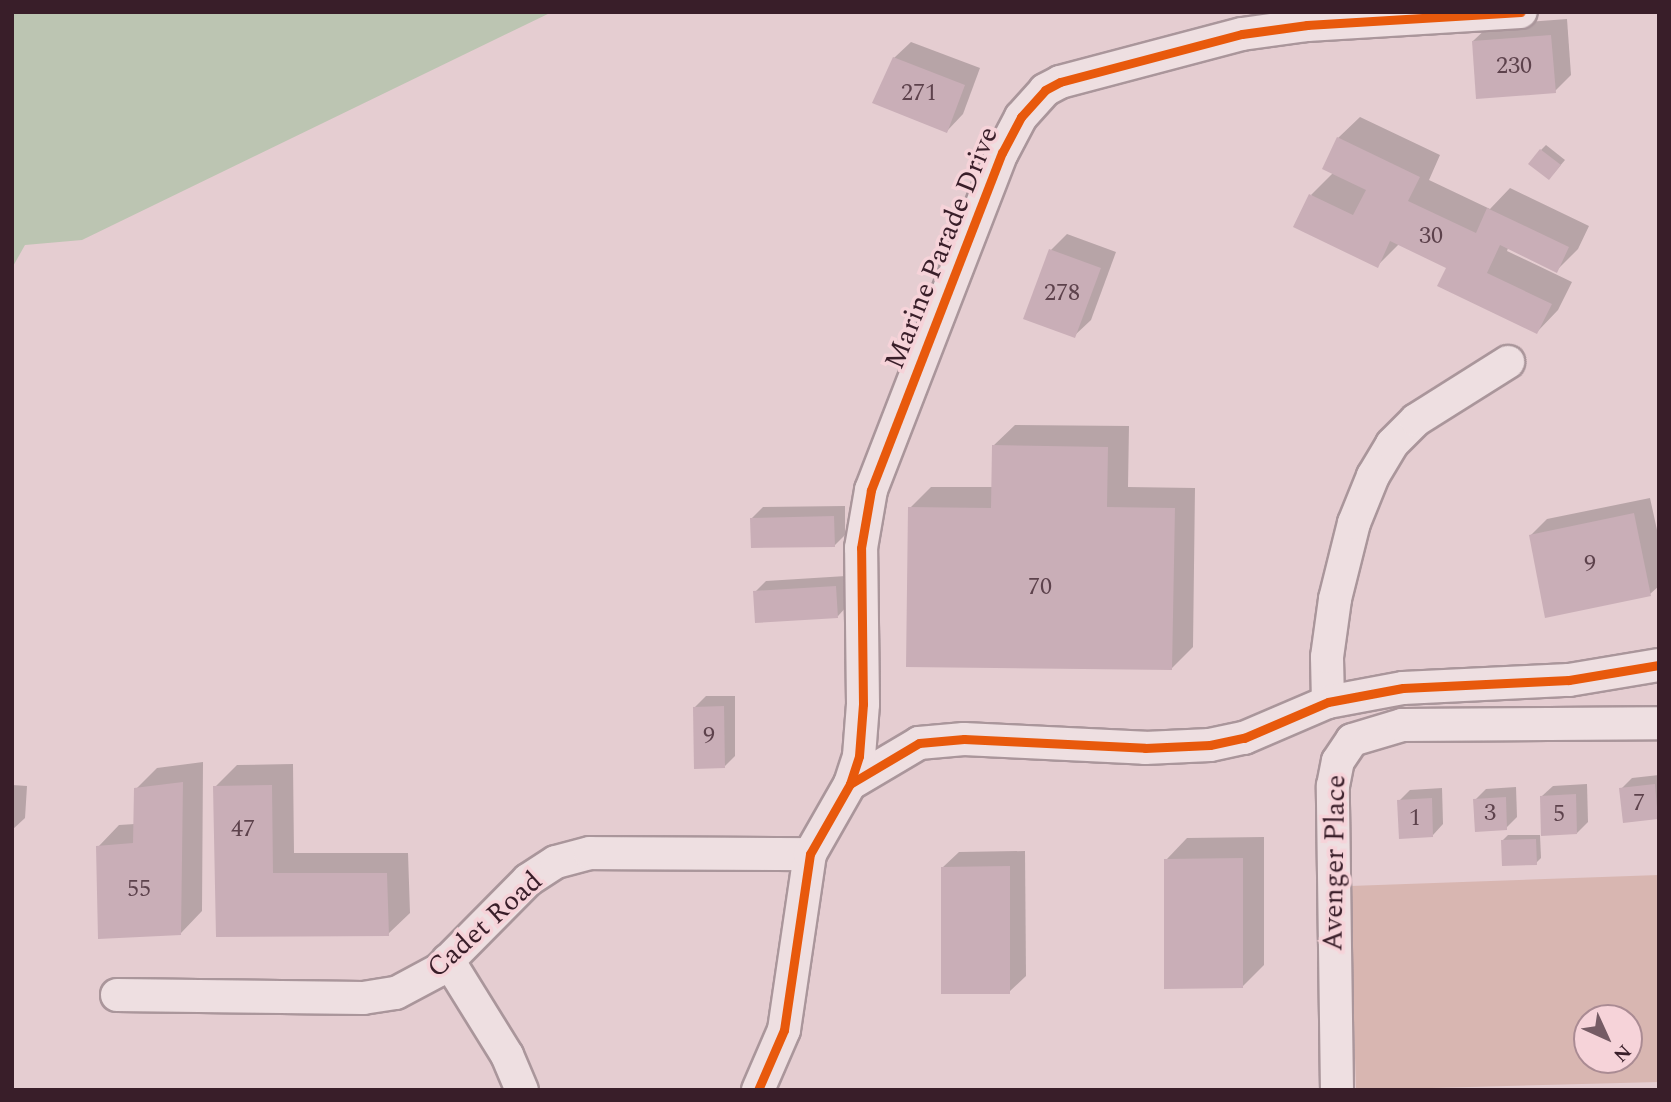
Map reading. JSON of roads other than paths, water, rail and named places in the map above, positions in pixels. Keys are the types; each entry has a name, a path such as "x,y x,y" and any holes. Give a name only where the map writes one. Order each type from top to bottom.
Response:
{"street":[{"name":"Marine Parade Drive","path":"758,1090 784,1030 810,854 850,783 859,756 863,704 861,548 871,490 1002,153 1032,103 1045,90 1076,76 1242,34 1307,25 1521,12"},
{"path":"1328,702 1327,657 1335,598 1354,523 1373,476 1392,444 1416,420 1508,362"},
{"path":"850,783 919,743 964,739 1145,748 1210,745 1244,738 1328,702 1426,685 1569,680 1659,665"},
{"name":"Avenger Place","path":"1337,1090 1333,786 1338,761 1352,740 1402,724 1659,723"},
{"name":"Cadet Road","path":"117,995 363,998 419,984 448,960 528,880 556,862 590,853 810,854"},
{"path":"448,960 507,1055 522,1090"}]}
